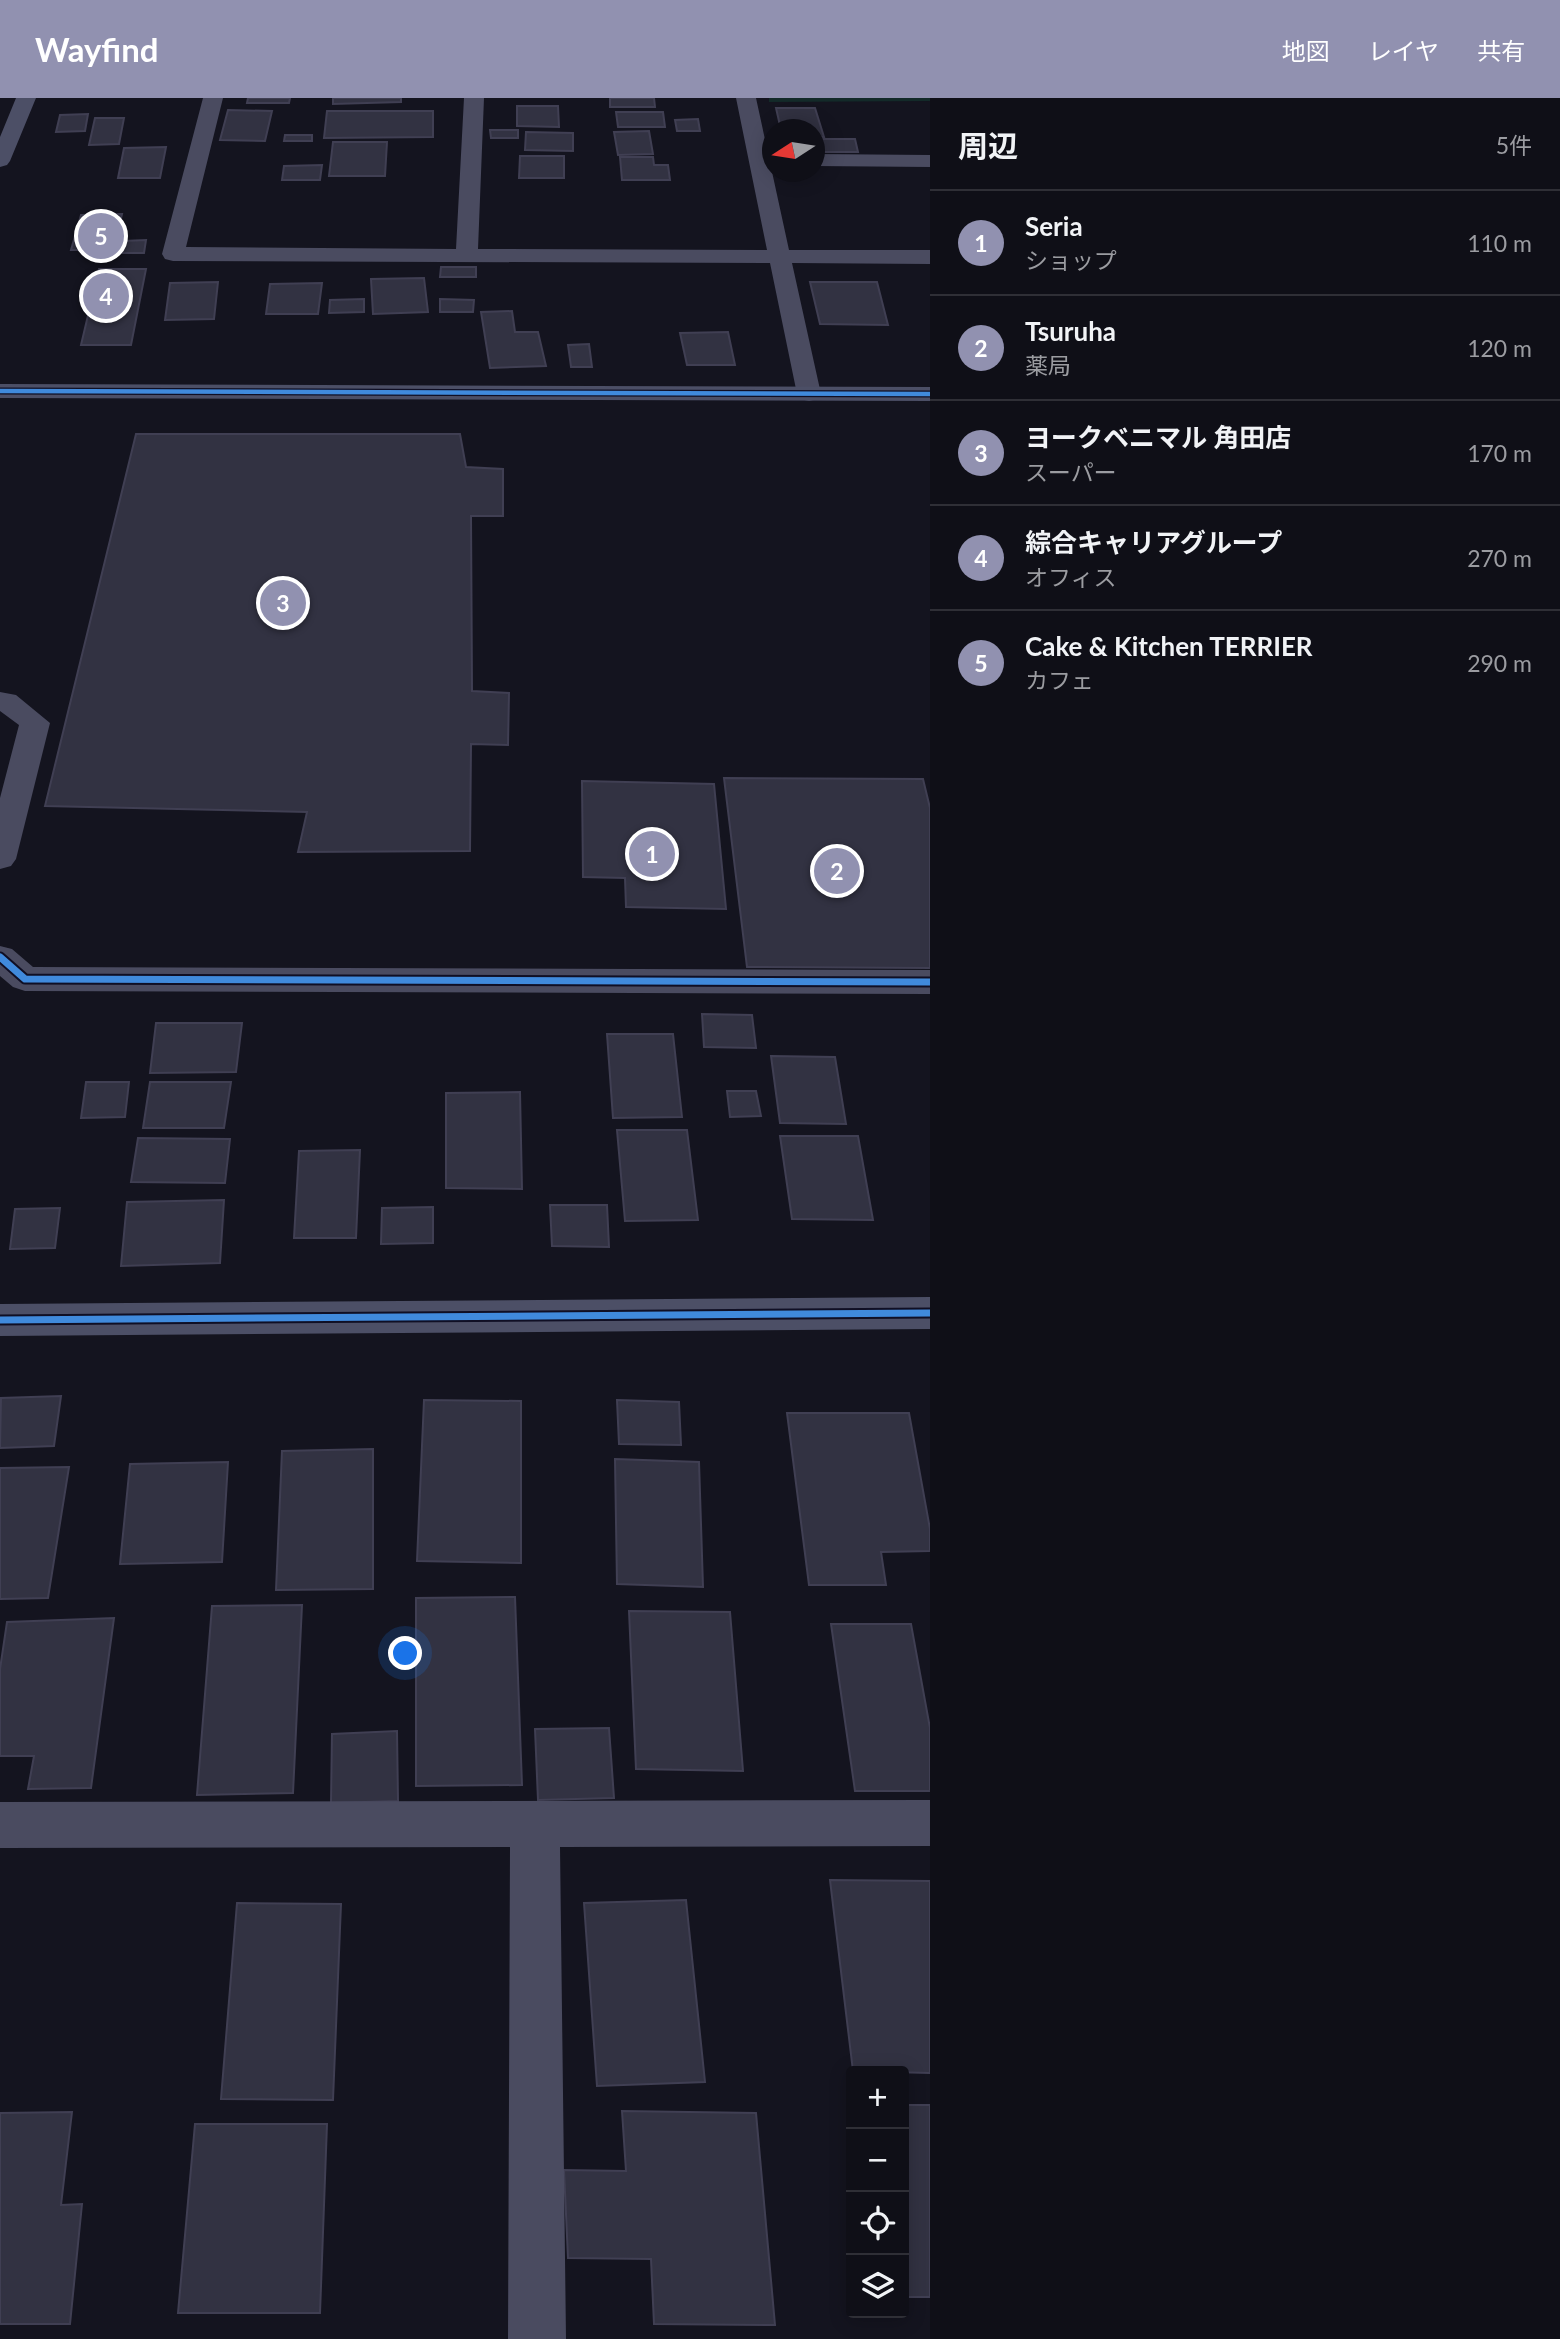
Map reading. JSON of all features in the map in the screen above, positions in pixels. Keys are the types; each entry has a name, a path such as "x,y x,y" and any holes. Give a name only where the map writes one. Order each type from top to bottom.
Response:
{"street":[{"path":"0,161 26,98"},
{"path":"213,98 173,254 930,257"},
{"path":"467,256 474,98"},
{"path":"746,98 762,148"},
{"path":"825,160 930,161"},
{"path":"769,182 780,256 809,394"},
{"path":"0,391 930,394"},
{"path":"0,701 6,701 35,723 0,859"},
{"path":"0,957 25,979 930,982"},
{"path":"0,1320 930,1313"},
{"path":"0,1825 930,1823"},
{"path":"535,1824 537,2339"}],"green space":[{"path":"769,98 930,98 930,101 769,102"}],"building":[{"path":"248,98 290,98 289,103 247,103"},
{"path":"333,98 401,98 401,102 333,104"},
{"path":"610,98 654,98 655,107 610,107"},
{"path":"517,106 558,106 559,127 517,126"},
{"path":"776,108 815,108 818,119 778,119"},
{"path":"228,110 272,111 265,141 220,140"},
{"path":"327,111 433,111 433,137 324,138"},
{"path":"616,112 663,112 665,127 618,127"},
{"path":"88,114 85,131 56,132 60,115"},
{"path":"95,118 124,118 119,144 89,145"},
{"path":"698,119 700,131 677,131 675,120"},
{"path":"490,130 518,130 518,138 491,138"},
{"path":"649,131 653,154 618,155 614,132"},
{"path":"526,132 573,133 573,151 525,150"},
{"path":"285,135 312,135 312,141 284,141"},
{"path":"825,139 855,139 858,152 825,152"},
{"path":"333,142 387,142 385,176 329,176"},
{"path":"166,147 160,178 118,178 124,148"},
{"path":"520,156 564,156 564,178 519,178"},
{"path":"620,157 653,157 654,165 668,165 670,180 622,180"},
{"path":"322,165 320,180 282,180 284,166"},
{"path":"122,214 114,250 71,250 81,215"},
{"path":"146,240 144,253 121,253 123,241"},
{"path":"441,267 476,267 476,277 440,277"},
{"path":"99,269 146,269 131,345 81,345"},
{"path":"424,278 428,312 373,314 371,279"},
{"path":"218,282 214,319 165,320 170,283"},
{"path":"810,282 877,282 888,325 820,324"},
{"path":"322,283 318,314 266,314 270,284"},
{"path":"364,299 364,312 329,313 330,300"},
{"path":"440,299 474,300 473,312 440,312"},
{"path":"512,311 515,332 538,332 546,366 490,368 481,312"},
{"path":"728,332 735,365 687,365 680,333"},
{"path":"589,344 592,367 571,367 568,345"},
{"path":"136,434 460,434 466,467 503,469 503,516 471,516 472,691 509,693 508,745 471,744 470,851 298,852 307,812 45,806"},
{"path":"724,778 923,779 930,808 930,968 747,967"},
{"path":"582,781 714,784 726,909 626,907 625,878 583,877"},
{"path":"702,1014 752,1015 756,1048 704,1047"},
{"path":"156,1023 242,1023 236,1072 150,1073"},
{"path":"607,1034 673,1034 682,1117 613,1118"},
{"path":"771,1056 835,1057 846,1124 780,1123"},
{"path":"86,1082 129,1082 125,1117 81,1118"},
{"path":"150,1082 231,1082 224,1128 143,1128"},
{"path":"727,1091 756,1091 761,1116 730,1117"},
{"path":"520,1092 522,1189 446,1188 446,1093"},
{"path":"617,1130 687,1130 698,1220 625,1221"},
{"path":"780,1136 858,1136 873,1220 792,1219"},
{"path":"138,1138 230,1139 225,1183 131,1182"},
{"path":"360,1150 356,1238 294,1238 299,1151"},
{"path":"224,1200 220,1263 121,1266 127,1202"},
{"path":"550,1205 607,1205 609,1247 552,1246"},
{"path":"433,1207 433,1243 381,1244 382,1208"},
{"path":"60,1208 55,1248 10,1249 15,1209"},
{"path":"61,1396 54,1446 0,1448 1,1398"},
{"path":"424,1400 521,1401 521,1563 417,1561"},
{"path":"617,1400 679,1402 681,1445 619,1444"},
{"path":"787,1413 909,1413 930,1529 930,1551 881,1552 886,1585 809,1585"},
{"path":"373,1449 373,1589 276,1590 282,1451"},
{"path":"615,1459 699,1462 703,1587 617,1584"},
{"path":"228,1462 222,1562 120,1564 130,1464"},
{"path":"69,1467 48,1598 0,1599 0,1468"},
{"path":"515,1597 522,1785 416,1786 416,1598"},
{"path":"302,1605 293,1793 197,1795 212,1606"},
{"path":"629,1611 730,1612 743,1771 636,1769"},
{"path":"114,1618 91,1788 28,1789 34,1756 0,1756 0,1669 7,1622"},
{"path":"831,1624 911,1624 930,1728 930,1791 855,1791"},
{"path":"609,1728 614,1798 538,1800 535,1729"},
{"path":"397,1731 398,1801 331,1803 332,1734"},
{"path":"830,1880 930,1881 930,2073 909,2072 909,2066 852,2066"},
{"path":"686,1900 705,2082 597,2086 584,1903"},
{"path":"237,1903 341,1904 333,2100 221,2099"},
{"path":"909,2105 930,2105 930,2297 909,2297"},
{"path":"622,2111 756,2113 775,2325 654,2324 651,2259 568,2258 564,2170 626,2171"},
{"path":"72,2112 61,2205 82,2204 70,2324 0,2324 0,2113"},
{"path":"195,2124 327,2124 320,2313 178,2313"}],"cycle path":[{"path":"0,391 930,394"},
{"path":"0,957 25,979 930,982"},
{"path":"0,1320 930,1313"}],"place":[{"name":"Cake & Kitchen TERRIER","path":"101,236"},
{"name":"綜合キャリアグループ","path":"106,296"},
{"name":"ヨークベニマル 角田店","path":"283,603"},
{"name":"Seria","path":"652,854"},
{"name":"Tsuruha","path":"837,871"}]}
